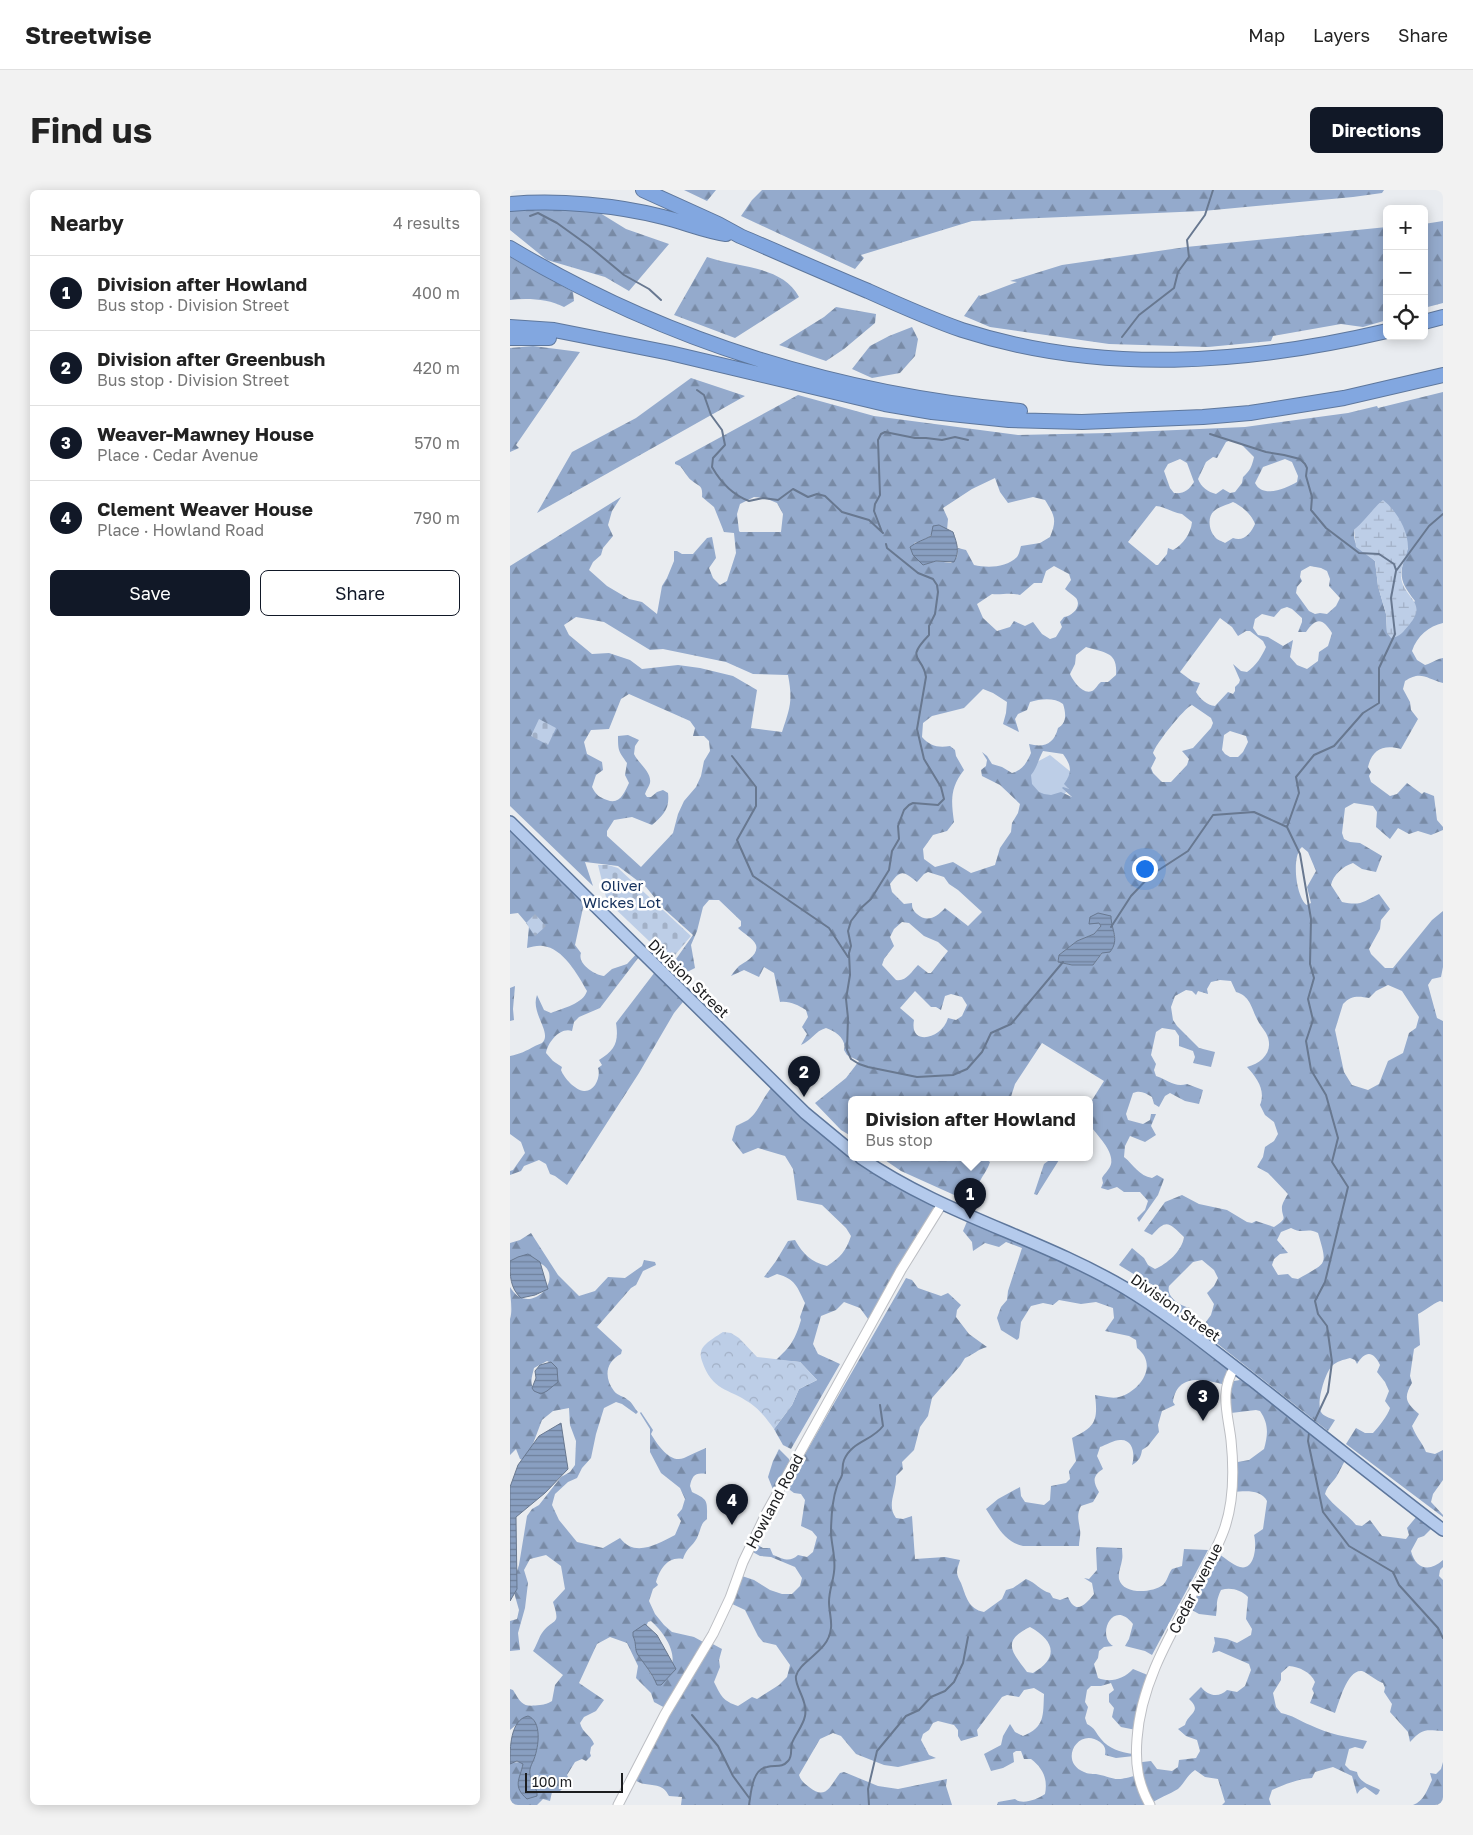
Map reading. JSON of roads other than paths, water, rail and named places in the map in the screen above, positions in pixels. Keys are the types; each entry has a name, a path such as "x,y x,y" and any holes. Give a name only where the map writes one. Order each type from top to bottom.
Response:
{"highway":[{"path":"643,190 740,236 940,322 1006,342 1075,355 1146,360 1216,358 1309,346 1383,332"},
{"path":"510,204 559,203 631,210 716,232 740,236"},
{"path":"510,248 589,291 661,324 727,349 818,377 912,397 987,408 1059,415 1156,419"},
{"path":"1428,321 1443,317"},
{"path":"510,327 554,330 694,358 862,399 932,412 1009,420 1058,422 1227,415 1298,407 1367,394 1443,376"},
{"path":"510,338 554,338 638,347"}],"main road":[{"name":"Division Street","path":"510,822 805,1113 848,1149"},
{"name":"Division Street","path":"865,1161 887,1176 942,1204 1000,1227 1113,1282 1161,1310 1443,1530"}],"street":[{"name":"Howland Road","path":"618,1805 665,1714 713,1634 730,1598 751,1544 785,1478 902,1270 942,1204"},
{"name":"Cedar Avenue","path":"1150,1805 1138,1777 1136,1764 1138,1731 1142,1709 1159,1656 1217,1547 1225,1527 1232,1488 1232,1449 1225,1394 1226,1382 1234,1367"}],"waterway":[{"path":"1122,337 1139,315 1174,288 1178,272 1189,257 1187,240 1205,215 1213,190"},
{"path":"530,216 538,213 557,223 624,275 649,289 661,300"},
{"path":"697,390 704,395 711,415 722,430 725,445 713,458 712,467 732,491 749,501 763,498 778,500 793,489 808,497 817,494 825,496 842,512 869,520 883,533"},
{"path":"882,532 874,511 875,504 880,495 878,440 881,434 885,432 915,438 942,440 955,437 968,440"},
{"path":"1210,434 1266,452 1300,459 1307,468 1306,476 1312,497 1311,510 1326,528 1359,553 1379,554 1394,564 1396,570"},
{"path":"1314,1422 1328,1392 1332,1362 1327,1326 1318,1314 1315,1301 1325,1282 1348,1187 1332,1162 1338,1138 1326,1095 1311,1070 1306,1041 1313,1020 1308,999 1314,978 1310,964 1311,919 1300,854 1287,827 1299,793 1296,777 1314,755 1334,746 1363,713 1379,703 1379,668 1395,634 1391,598 1396,571 1429,526 1443,514"},
{"path":"886,544 887,548 918,573 933,579 937,585 935,614 929,626 929,635 916,654 926,677 917,729 924,759 941,787 944,799 938,805 913,803 904,810 898,826 899,839 892,851 889,870 871,899 851,921 848,931 851,946 849,953 850,975 846,999 848,1018 847,1050 851,1059 868,1067 917,1077 953,1075 967,1069 982,1052 991,1033 1011,1024 1063,962"},
{"path":"732,756 756,787 756,806 737,840 753,876 829,928 848,957"},
{"path":"1111,927 1131,896 1151,875 1188,851 1213,815 1254,812 1287,827"},
{"path":"749,1805 753,1782 758,1772 767,1767 781,1765 788,1761 792,1743 804,1720 805,1704 796,1676 803,1665 820,1650 829,1636 831,1628 829,1598 835,1563 831,1522 835,1492 842,1475 843,1462 848,1454 883,1426 880,1405"},
{"path":"1309,1433 1308,1441 1323,1512 1349,1546 1393,1572 1399,1585 1438,1628 1443,1638"},
{"path":"869,1805 868,1789 877,1751 906,1716 919,1710 931,1697 945,1691 954,1682 963,1663 968,1637"},
{"path":"692,1715 718,1746 733,1776 750,1799"}],"place":[{"name":"Division after Greenbush","path":"804,1097"},
{"name":"Division after Howland","path":"970,1219"},
{"name":"Weaver-Mawney House","path":"1203,1421"},
{"name":"Clement Weaver House","path":"732,1525"}],"park label":[{"name":"Oliver Wickes Lot","path":"622,894"}]}
